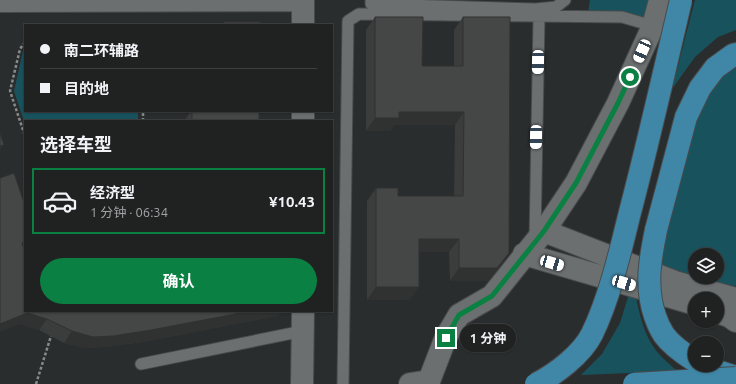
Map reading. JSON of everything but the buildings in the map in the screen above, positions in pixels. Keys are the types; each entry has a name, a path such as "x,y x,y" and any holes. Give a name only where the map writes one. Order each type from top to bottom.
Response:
{"highway":[{"path":"536,384 552,376 575,356 591,335 602,309 618,261 651,132 681,0"},
{"path":"688,356 664,335 658,326 652,308 648,286 650,258 686,117 700,88 715,68 736,54"},
{"path":"720,372 736,377"},
{"path":"634,384 736,377"}],"street":[{"path":"0,1 303,0 303,24"},
{"path":"410,384 429,381 446,338 459,315 492,296 534,243 576,183 618,103 653,26 660,0"},
{"path":"534,243 688,301"},
{"path":"534,243 675,282 731,313"},
{"path":"302,384 303,321"}],"lane":[{"path":"371,0 371,4 536,9 556,6 565,0"},
{"path":"343,384 348,21 359,14 622,17 653,26"},
{"path":"534,243 539,17"},
{"path":"141,364 303,321"}],"path":[{"path":"24,43 20,49 10,91 24,133"},
{"path":"36,384 50,336"}],"shaded area":[{"path":"590,0 649,0 646,17 588,13"},
{"path":"695,0 736,0 736,30 718,37 695,57 672,89"},
{"path":"24,50 24,112 138,112 138,120 24,121 14,91"},
{"path":"736,63 736,286 723,284 724,284 724,248 688,248 688,275 658,266 679,170 696,112 708,83 731,64"},
{"path":"633,281 641,319 648,337 659,354 677,371 581,375 602,354 620,323"}],"route":[{"path":"446,338 459,315 492,296 524,254 544,231 576,183 630,77"}]}
